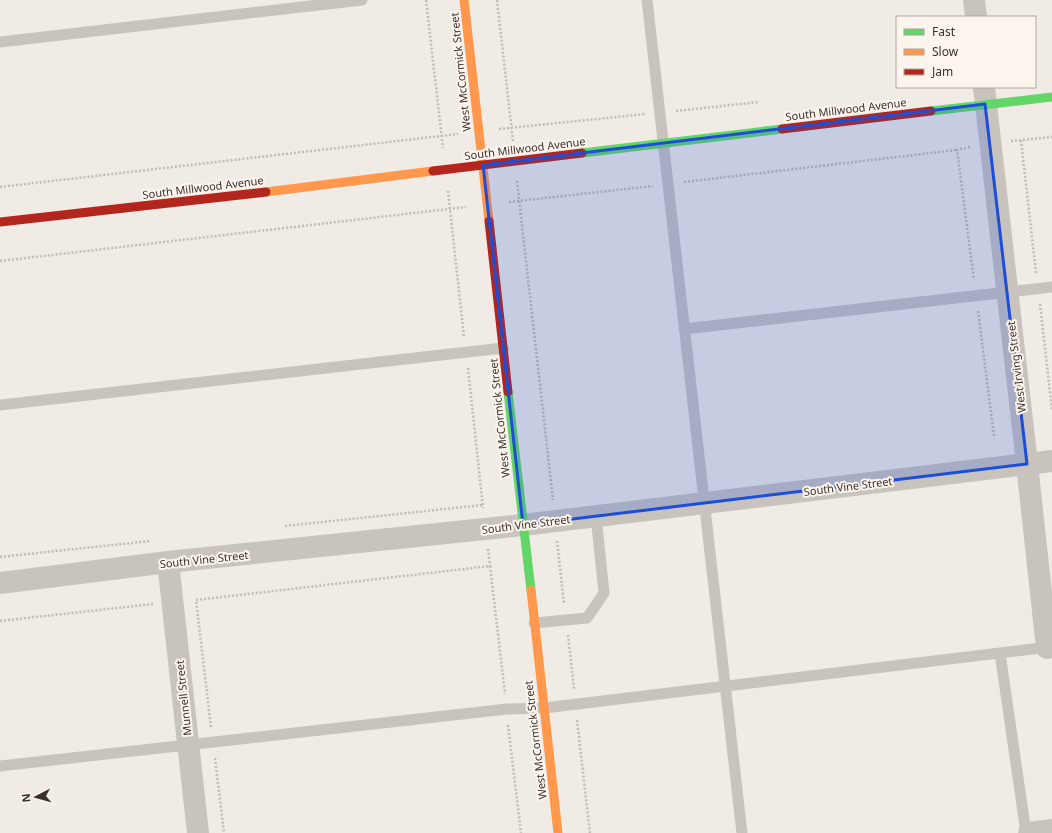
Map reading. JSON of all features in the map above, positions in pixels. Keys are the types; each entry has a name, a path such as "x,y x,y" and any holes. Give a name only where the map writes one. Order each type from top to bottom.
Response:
{"street":[{"name":"West McCormick Street","path":"464,0 558,833"},
{"path":"974,0 976,16"},
{"name":"South Millwood Avenue","path":"0,222 222,197 663,143 985,96 1052,97"},
{"name":"West Irving Street","path":"985,96 1027,464 1050,647"},
{"name":"South Vine Street","path":"0,583 168,562 523,525 1052,461"},
{"name":"Munnell Street","path":"168,562 198,833"},
{"path":"1027,833 1052,830"}],"lane":[{"path":"0,42 362,0"},
{"path":"647,0 742,833"},
{"path":"684,329 1052,287"},
{"path":"0,405 503,348"},
{"path":"534,623 587,618 604,593 596,516"},
{"path":"0,766 507,709 544,708 1050,647"},
{"path":"1000,653 1027,833"}],"path":[{"path":"426,0 521,833"},
{"path":"497,0 590,833"},
{"path":"0,187 512,128 759,102"},
{"path":"0,261 957,150"},
{"path":"224,833 196,600 490,566"},
{"path":"0,621 173,602"}],"highlighted area":[{"path":"985,104 1027,464 523,525 483,165"}],"traffic: fast":[{"path":"931,111 1052,97"},
{"path":"582,153 782,129"},
{"path":"508,392 531,590"}],"traffic: slow":[{"path":"464,0 489,221"},
{"path":"266,192 433,171"},
{"path":"531,590 558,833"}],"traffic: jam":[{"path":"782,129 931,111"},
{"path":"433,171 582,153"},
{"path":"0,222 266,192"},
{"path":"489,221 508,392"}]}
